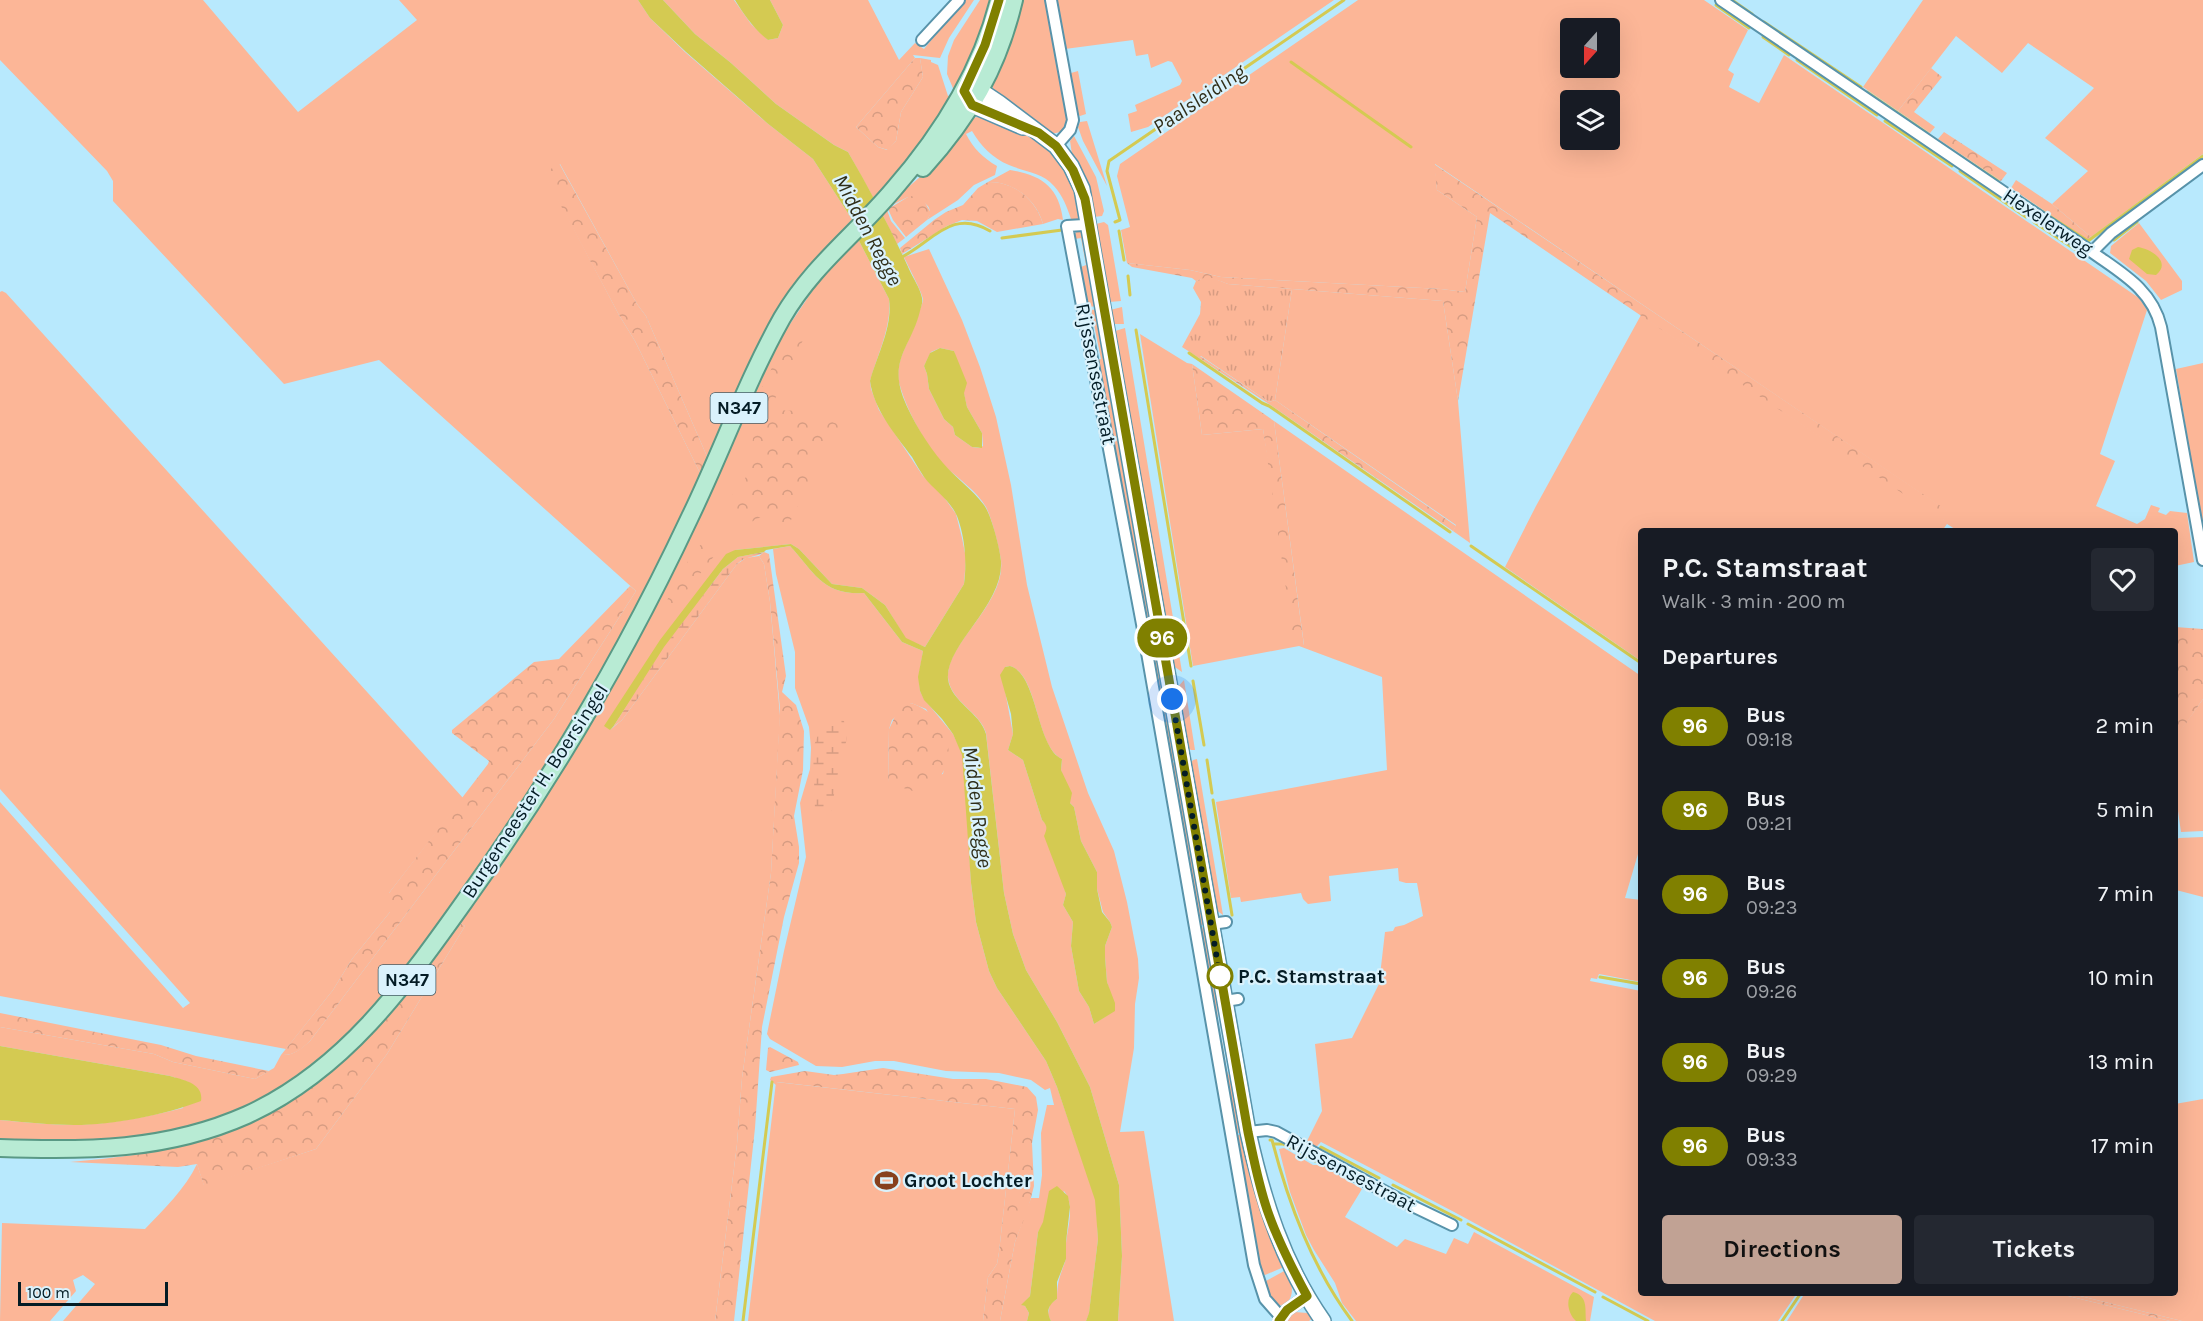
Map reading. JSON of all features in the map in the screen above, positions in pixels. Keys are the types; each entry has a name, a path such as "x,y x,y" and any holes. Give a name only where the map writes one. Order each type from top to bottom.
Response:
{"main road":[{"name":"N347","path":"972,96 999,0"},
{"name":"N347","path":"972,96 1002,43 1014,0"},
{"name":"Rijssensestraat","path":"972,96 999,103 1056,146 1071,165 1085,199 1232,1000 1248,1132 1259,1184 1269,1215 1291,1266 1323,1321"},
{"name":"Burgemeester H. Boersingel","path":"0,1148 113,1149 181,1138 247,1115 272,1101 302,1083 356,1040 453,918 560,760 610,675 658,584 769,342 802,288 844,239 889,194 972,96"}],"street":[{"path":"922,40 959,0"},
{"path":"1051,0 1073,120 1070,130 1056,146"},
{"name":"Hexelerweg","path":"1721,0 2092,252 2141,288 2158,317 2203,560"},
{"path":"2092,252 2111,233 2203,165"},
{"name":"Rijssensestraat","path":"1089,222 1084,225 1067,226 1142,624 1254,1265 1265,1299 1280,1319"},
{"name":"Rijssensestraat","path":"1248,1132 1267,1130 1276,1132 1402,1201 1452,1225"},
{"path":"1280,1319 1287,1310 1307,1296"}],"green space":[{"path":"0,0 203,0 298,112 417,20 399,0 638,0 650,18 685,52 767,123 813,159 853,221 813,263 709,461 646,316 637,304 560,164 545,174 635,341 702,477 671,544 574,723 489,856 383,1000 317,1064 251,1106 189,1128 119,1140 70,1142 0,1140 0,1120 75,1125 143,1117 183,1108 188,1082 170,1076 0,1046 0,1027 154,1054 173,1062 255,1079 274,1068 281,1055 293,1053 310,1041 554,719 636,591 379,360 284,384 113,201 113,181 107,171 0,60"},
{"path":"663,0 734,0 751,24 768,40 778,38 783,25 770,0 868,0 899,60 915,43 924,49 964,0 974,0 949,38 940,58 913,55 915,58 856,127 878,147 887,150 896,141 901,112 923,77 920,58 931,60 938,65 948,96 955,93 947,74 948,56 954,40 980,0 996,0 978,53 949,108 926,142 874,199 848,152 834,145 776,104 695,34"},
{"path":"1017,0 1048,0 1067,108 1066,126 1060,132 1052,134 994,92 992,84"},
{"path":"1055,0 1334,0 1148,127 1131,132 1128,114 1137,111 1135,105 1180,85 1182,81 1172,62 1168,61 1151,68 1148,54 1136,56 1133,40 1065,49"},
{"path":"1358,0 1704,0 1748,30 1728,70 1734,74 1729,87 1759,103 1784,55 2139,298 2147,310 2100,454 2115,461 2096,506 2137,524 2145,519 2151,505 2160,508 2158,512 2166,515 2170,511 2187,513 2194,562 2178,565 2178,528 1953,528 1947,524 1944,528 1638,528 1638,659 1505,567 1641,315 1943,520 1947,511 1435,164 1437,190 1477,217 1465,292 1221,277 1190,270 1127,263 1121,230 1130,227 1117,176 1120,164"},
{"path":"1923,0 2203,0 2203,154 2091,237 2052,204 2088,171 2045,138 2094,88 2028,43 2002,73 1956,36 1898,111 1863,87"},
{"path":"915,58 920,58 923,77 901,112 896,141 888,150 878,147 856,127"},
{"path":"1931,68 1942,77 1914,112 1935,127 1930,133 1898,111"},
{"path":"1078,71 1086,114 1080,116 1076,113 1070,75"},
{"path":"977,117 995,122 1028,137 1053,153 1068,174 1080,219 1072,221 1062,198 1049,181 997,159 983,147 972,131 966,134 979,152 997,166 995,175 974,185 958,200 927,220 930,215 929,207 917,200 908,197 890,206 891,202 920,177 970,119"},
{"path":"1087,121 1107,186 1078,127 1080,122"},
{"path":"1944,132 2007,173 2001,181 1938,139"},
{"path":"1074,136 1096,177 1104,211 1102,216 1094,217 1089,189 1072,154 1070,141"},
{"path":"559,163 637,304 646,316 709,461 702,477 635,341 544,174"},
{"path":"1434,164 1948,511 1943,521 1490,213 1458,401 1443,301 1228,284 1208,278 1196,281 1192,278 1132,267 1127,263 1190,270 1221,277 1465,292 1477,217 1437,190"},
{"path":"1010,170 1031,175 1047,184 1057,199 1063,220 1058,219 1043,224 1035,207 1023,194 1006,185 988,182"},
{"path":"2016,180 2052,204 2091,237 2087,240 2011,188"},
{"path":"988,182 1007,185 1023,194 1035,207 1043,224 997,232 977,221 962,220 947,226 902,254 900,248 934,220 963,205 978,188"},
{"path":"912,196 924,201 931,213 927,220 906,237 888,209"},
{"path":"887,210 891,221 905,238 897,244 882,214"},
{"path":"1104,222 1108,225 1121,301 1109,302 1096,224"},
{"path":"2139,223 2182,281 2182,290 2161,300 2146,281 2110,253 2111,246"},
{"path":"1078,230 1083,231 1098,306 1088,307 1081,267 1086,265 1081,238 1075,239 1074,235"},
{"path":"857,237 889,299 888,320 870,381 871,389 879,410 923,476 941,493 956,514 966,558 964,584 925,647 906,639 885,605 862,588 832,584 799,549 791,544 735,550 610,730 622,720 737,564 746,558 759,556 764,564 770,602 780,716 771,873 742,1078 737,1144 715,1321 63,1321 95,1284 83,1275 73,1280 76,1291 50,1321 0,1321 2,1223 145,1229 180,1190 197,1164 204,1185 316,1149 387,1054 465,926 460,923 575,751 586,726 634,648 684,550 780,339 825,272"},
{"path":"929,249 962,320 980,367 996,417 1011,485 1027,585 1052,687 1088,793 1114,851 1127,902 1138,959 1139,978 1135,1004 1134,1048 1120,1132 1144,1131 1174,1321 1118,1321 1122,1256 1119,1185 1090,1087 1057,1022 1026,970 1013,934 1004,893 986,733 978,719 954,694 950,686 948,678 950,665 956,651 986,608 994,592 1000,576 1001,560 991,518 986,507 930,448 903,396 898,376 899,367 923,299 904,257","holes":["940,348 954,351 967,407 982,433 983,446 979,448 972,447 955,435 953,427 944,419 929,389 924,366 931,352","1010,666 1027,682 1047,740 1053,752 1062,759 1061,770 1070,803 1074,807 1081,841 1097,872 1097,889 1103,912 1112,927 1105,946 1105,957 1107,982 1115,1010 1094,1024 1089,1007 1079,991 1071,946 1073,922 1063,905 1066,894 1046,824 1042,820 1023,760 1008,750 1013,734 1004,685 1005,667"]},
{"path":"1213,278 1228,284 1292,289 1275,400 1269,402 1201,356 1196,356 1182,347 1200,314 1201,302 1193,288 1196,281"},
{"path":"1292,289 1443,301 1458,401 1470,543 1453,531 1456,525 1275,400"},
{"path":"2,291 463,798 389,893 390,912 352,959 333,990 286,1049 0,996 0,802 183,1008 190,1003 0,789 0,292"},
{"path":"1122,307 1124,324 1113,324 1110,310"},
{"path":"1099,309 1177,760 1170,761 1097,360 1101,359 1091,310"},
{"path":"801,327 805,336 773,406 786,411 797,410 847,427 840,438 796,464 816,477 805,490 785,533 768,525 763,516 751,522 731,517 726,511 729,499 744,482 751,461 756,400 784,343"},
{"path":"1125,328 1182,672 1172,665 1114,333"},
{"path":"1140,334 1192,364 1202,435 1263,429 1299,644 1304,645 1274,421 1638,674 1638,854 1625,898 1638,900 1638,981 1599,974 1597,979 1591,978 1590,981 1638,990 1638,1296 1795,1296 1778,1321 1655,1321 1321,1142 1316,1147 1307,1141 1322,1111 1315,1044 1352,1038 1379,984 1385,932 1393,931 1395,927 1423,916 1417,883 1399,881 1398,868 1329,876 1331,901 1308,904 1301,893 1241,902 1240,897 1231,898 1216,802 1387,770 1382,677 1299,646 1193,666"},
{"path":"1196,356 1200,356 1269,402 1275,400 1456,526 1453,531 1272,406"},
{"path":"2203,363 2203,530 2176,369"},
{"path":"1192,364 1274,421 1304,646 1294,645 1263,429 1202,435"},
{"path":"711,538 716,538 721,544 719,550 687,590 671,615 666,615 665,604 685,567 697,549"},
{"path":"790,546 813,573 829,586 850,593 864,593 902,642 923,651 919,675 920,691 953,734 964,763 971,883 976,922 989,971 997,988 1046,1061 1096,1200 1098,1239 1089,1314 1086,1321 1051,1321 1048,1315 1050,1304 1057,1299 1058,1284 1066,1260 1070,1209 1064,1191 1038,1232 1030,1296 1022,1305 1029,1313 1027,1321 1000,1321 1015,1242 1031,1198 1039,1198 1042,1175 1041,1133 1047,1105 1054,1105 1050,1088 1045,1090 1031,1080 999,1073 946,1071 894,1061 875,1061 842,1067 816,1066 770,1039 767,1034 806,857 800,803 810,769 811,748 809,727 795,688 795,652 776,574 773,549","holes":["911,703 926,709 948,748 943,774 888,783 889,729 892,720"]},
{"path":"764,552 769,554 786,676 782,692 796,705 804,731 803,770 794,816 799,863 784,917 762,1027 755,1128 734,1321 715,1321 737,1144 742,1078 771,873 780,709 770,602 764,564 759,556"},
{"path":"764,552 737,564 622,720 613,727 664,647 723,569 738,557"},
{"path":"630,586 636,591 554,719 310,1041 297,1051 281,1055 333,990 352,959 390,912 386,906 389,893 488,764 489,761 452,733 452,730 534,662 559,659"},
{"path":"2178,627 2203,629 2203,699 2178,735"},
{"path":"1184,680 1195,750 1187,747 1176,689"},
{"path":"2203,699 2203,831 2181,832 2178,811 2178,734"},
{"path":"911,703 931,714 944,731 948,741 947,763 942,774 922,794 888,783 889,729 899,708"},
{"path":"832,718 844,721 847,739 840,761 831,812 815,810 813,748 818,735"},
{"path":"1197,759 1223,915 1216,910 1189,766 1193,760"},
{"path":"1177,762 1206,924 1201,925 1195,893 1192,892 1191,885 1194,884 1192,874 1189,873 1170,763"},
{"path":"2203,837 2203,897 2178,891 2179,838"},
{"path":"460,923 465,926 387,1054 316,1149 204,1186 197,1164 178,1167 70,1162 133,1155 181,1146 240,1126 280,1107 347,1057 377,1027 433,960"},
{"path":"1206,927 1215,986 1220,1042 1222,1041 1227,1071 1234,1087 1243,1132 1238,1133 1230,1093 1226,1089 1199,928"},
{"path":"0,1013 161,1045 196,1056 269,1071 255,1079 173,1062 154,1054 0,1027"},
{"path":"770,1047 798,1062 799,1065 770,1072 766,1070"},
{"path":"883,1068 953,1079 986,1079 1027,1087 1036,1097 1038,1110 1032,1143 1034,1186 1015,1242 1000,1321 983,1321 988,1277 997,1264 999,1252 1015,1109 777,1082 776,1085 770,1080 771,1077 805,1071 834,1075"},
{"name":"Groot Lochter","path":"776,1082 1015,1109 999,1252 997,1264 988,1277 983,1321 748,1321"},
{"path":"2203,1099 2203,1321 2182,1321 2080,1296 2178,1296 2178,1103"},
{"path":"1243,1135 1284,1267 1265,1275 1262,1273 1254,1230 1250,1228 1235,1138"},
{"path":"1284,1148 1313,1165 1322,1165 1362,1189 1345,1217 1397,1247 1405,1239 1446,1254 1454,1238 1468,1244 1474,1232 1594,1297 1590,1321 1356,1321 1342,1303 1335,1283 1306,1235 1290,1192 1279,1149"},
{"path":"1286,1270 1292,1291 1289,1301 1279,1306 1269,1295 1264,1282"},
{"path":"1803,1296 2068,1296 2170,1321 1787,1321"},
{"path":"2068,1296 2080,1296 2182,1321 2170,1321"},
{"path":"1295,1312 1307,1313 1313,1318 1309,1321 1286,1321"}],"water":[{"name":"Midden Regge","path":"638,0 663,0 695,34 776,104 834,145 848,152 920,291 921,306 900,362 899,384 915,423 931,448 987,509 1001,561 994,593 955,652 948,679 954,694 978,719 986,734 1004,893 1013,934 1026,970 1057,1022 1090,1087 1119,1185 1122,1256 1118,1321 1086,1321 1089,1313 1098,1239 1095,1200 1046,1061 997,988 989,971 976,922 971,883 962,755 953,734 924,700 920,691 918,677 923,651 902,642 864,593 850,593 829,586 813,573 790,546 766,550 738,557 723,569 664,647 613,727 610,730 604,726 660,640 726,554 735,550 791,544 799,549 832,584 862,588 885,605 906,638 925,647 964,584 965,567 962,532 954,510 924,477 886,421 872,392 870,381 887,330 889,299 857,237 853,221 813,159 767,123 686,52 650,18"},
{"path":"735,0 770,0 783,25 778,38 768,40 763,36"},
{"path":"2138,247 2154,253 2161,261 2162,265 2156,275 2147,274 2129,259 2132,250"},
{"path":"940,348 954,351 967,383 964,393 967,407 982,433 982,448 972,447 955,435 953,427 944,419 929,389 924,366 930,353"},
{"path":"1010,666 1019,672 1026,682 1047,741 1053,752 1062,759 1061,770 1072,793 1070,803 1074,807 1081,841 1097,872 1097,889 1102,912 1112,927 1105,946 1105,957 1107,982 1115,1003 1115,1011 1094,1024 1089,1007 1079,991 1071,946 1073,922 1063,905 1066,894 1044,836 1046,826 1042,820 1023,760 1008,750 1013,734 1011,714 1000,675 1005,667"},
{"path":"0,1046 170,1076 196,1086 201,1095 201,1101 155,1115 89,1125 0,1120"},
{"path":"1057,1186 1068,1196 1070,1207 1066,1259 1057,1282 1057,1299 1049,1309 1051,1321 1027,1321 1029,1313 1025,1306 1021,1305 1030,1296 1038,1232 1043,1222 1049,1191"},
{"path":"1573,1292 1581,1296 1583,1300 1586,1321 1576,1321 1571,1314 1568,1302"}],"waterway":[{"name":"Paalsleiding","path":"1115,222 1120,220 1107,171 1109,161 1344,0"},
{"path":"1732,0 1752,14"},
{"path":"1716,5 1749,28"},
{"path":"1764,22 1861,87"},
{"path":"1763,37 1789,55"},
{"path":"1797,60 1877,115"},
{"path":"1291,62 1411,147"},
{"path":"1867,92 1927,133"},
{"path":"1885,121 1952,166"},
{"path":"1939,142 1998,181"},
{"path":"2014,193 2088,241 2203,156"},
{"path":"1960,171 2026,217"},
{"path":"2034,222 2079,252"},
{"path":"2114,240 2137,222"},
{"name":"Paalsleiding","path":"902,257 943,229 954,225 965,223 990,231"},
{"name":"Paalsleiding","path":"1002,238 1062,230"},
{"path":"1119,231 1124,260"},
{"path":"1128,276 1130,295"},
{"path":"1136,330 1191,666"},
{"path":"1189,353 1450,532"},
{"path":"1471,546 1638,661"},
{"path":"1193,681 1204,745"},
{"path":"1207,760 1212,793"},
{"path":"1213,800 1232,915"},
{"path":"1600,977 1638,983"},
{"path":"743,1321 772,1082"},
{"path":"1270,1140 1272,1140 1303,1235 1325,1279 1352,1321"},
{"path":"1273,1144 1283,1144 1314,1159"},
{"path":"1320,1149 1321,1147 1379,1178"},
{"path":"1313,1160 1328,1166"},
{"path":"1393,1185 1461,1220"},
{"path":"1468,1224 1595,1292"},
{"path":"1782,1321 1799,1296"},
{"path":"1603,1297 1648,1321"}],"bus line":[{"name":"96","path":"999,0 985,45 964,91 972,105 1039,133 1056,146 1073,170 1085,199 1248,1132 1259,1184 1269,1215 1307,1296 1287,1310 1279,1321"}],"place":[{"name":"P.C. Stamstraat","path":"1220,976"},
{"name":"Groot Lochter","path":"886,1180"}],"route":[{"path":"1172,699 1221,982 1220,976"}]}
